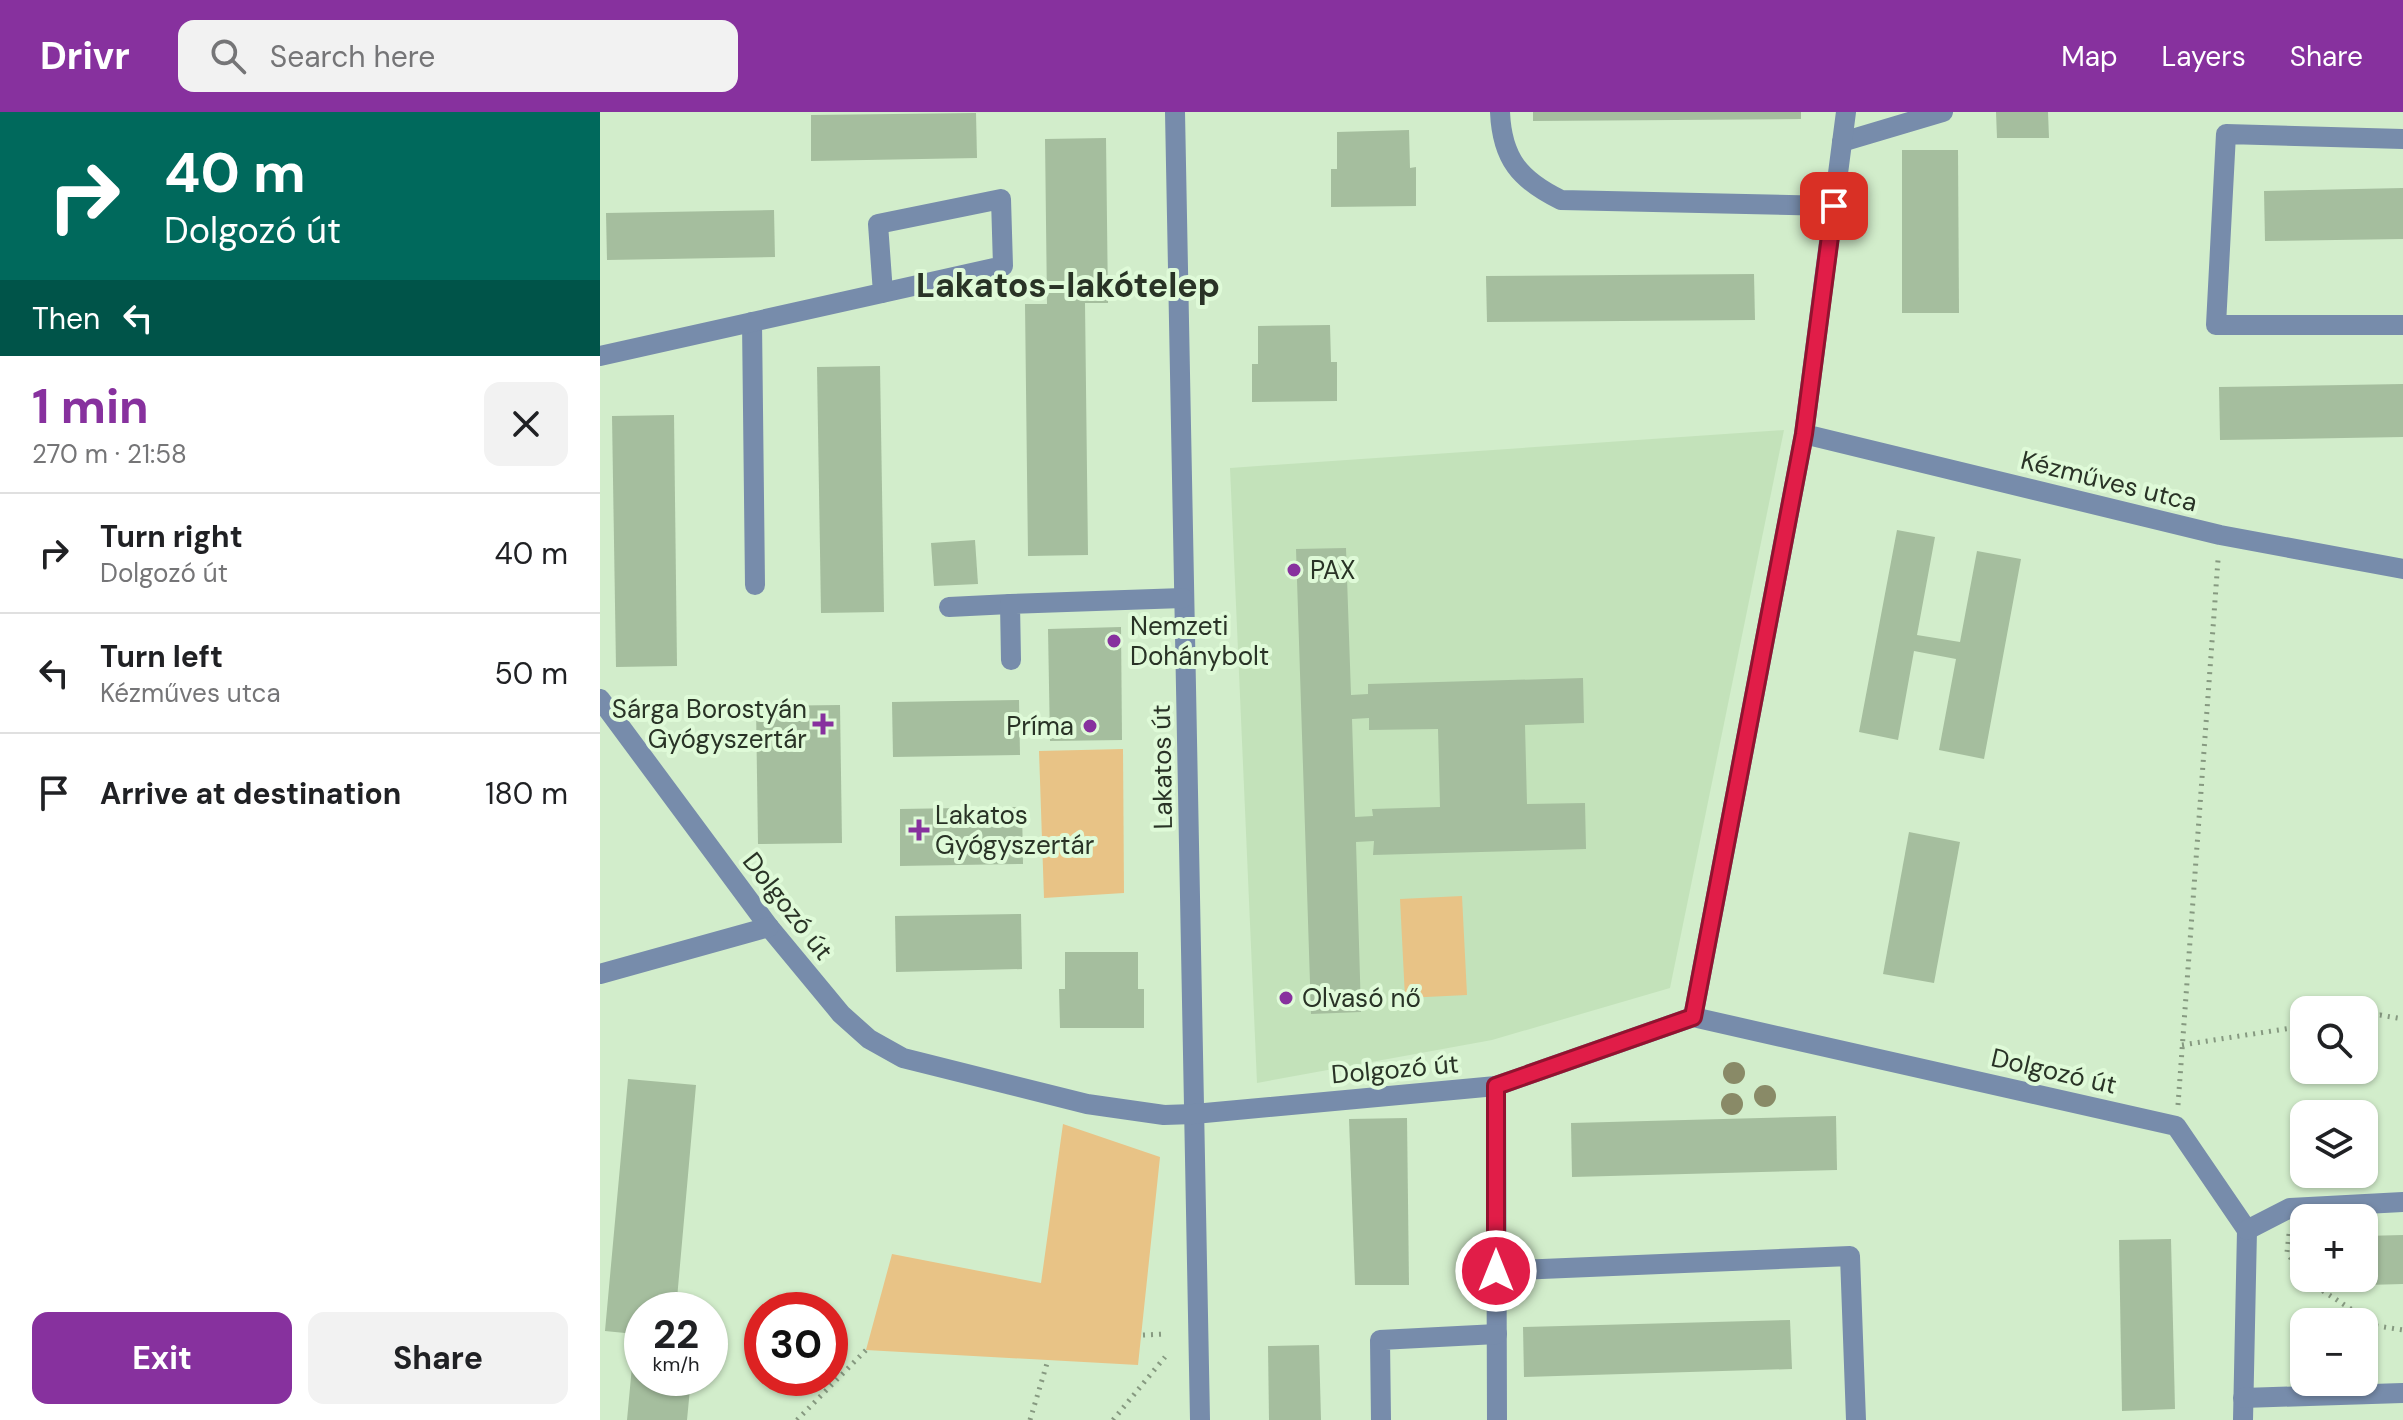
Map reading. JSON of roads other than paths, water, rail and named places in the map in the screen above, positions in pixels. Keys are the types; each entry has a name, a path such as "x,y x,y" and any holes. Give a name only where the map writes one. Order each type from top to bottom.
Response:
{"street":[{"name":"Lakatos út","path":"1175,112 1200,1420"},
{"path":"1500,112 1501,137 1507,154 1533,183 1561,200 1834,206"},
{"path":"1693,1017 1804,434 1846,112"},
{"path":"1842,142 1943,112"},
{"path":"2403,139 2226,134 2216,325 2403,325"},
{"path":"600,356 883,293 1003,266 1001,199 878,224 883,293"},
{"path":"752,322 755,585"},
{"name":"Kézműves utca","path":"1804,434 2220,535 2403,569"},
{"path":"949,607 1183,598"},
{"path":"1010,604 1011,660"},
{"name":"Dolgozó út","path":"600,699 769,927 841,1014 869,1039 903,1058 1087,1104 1164,1115 1194,1114 1496,1086 1693,1017 2176,1126 2247,1230"},
{"path":"600,974 769,927"},
{"path":"1496,1086 1497,1420"},
{"path":"2243,1420 2247,1230 2290,1208 2403,1202"},
{"path":"1496,1271 1850,1256 1856,1420"},
{"path":"1381,1420 1380,1340 1497,1334"},
{"path":"2243,1398 2403,1393"}],"place":[{"name":"PAX","path":"1294,570"},
{"name":"Nemzeti Dohánybolt","path":"1114,641"},
{"name":"Sárga Borostyán Gyógyszertár","path":"823,724"},
{"name":"Príma","path":"1090,726"},
{"name":"Lakatos Gyógyszertár","path":"919,830"},
{"name":"Olvasó nő","path":"1286,998"}],"district":[{"name":"Lakatos-lakótelep","path":"1068,285"}]}
